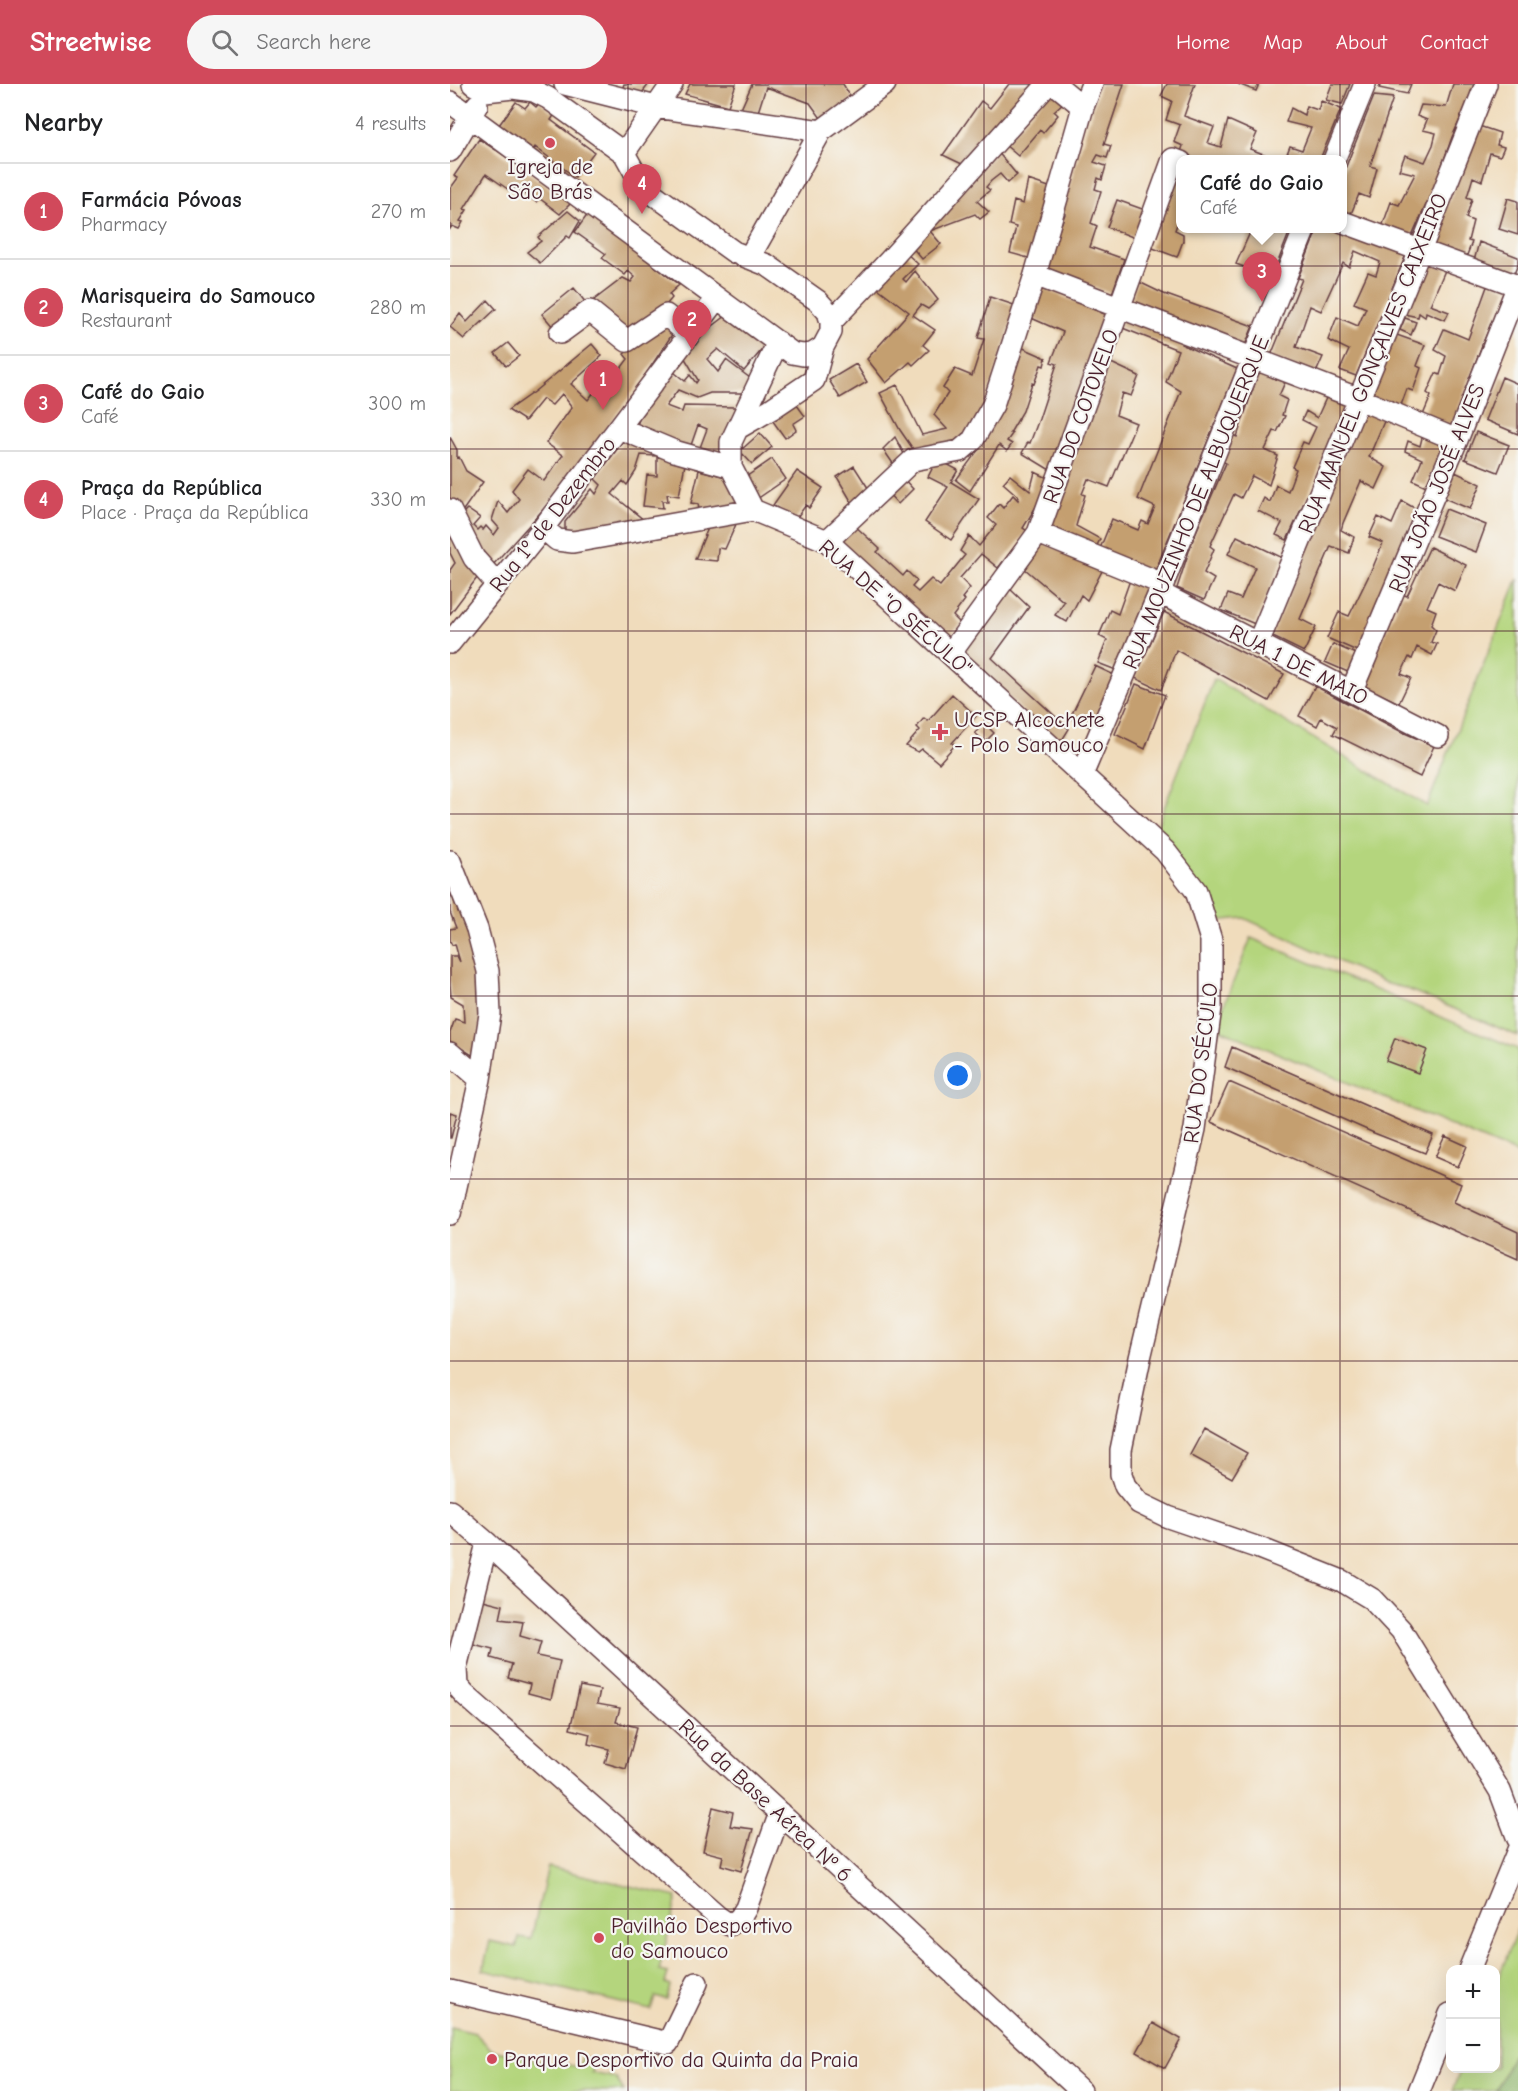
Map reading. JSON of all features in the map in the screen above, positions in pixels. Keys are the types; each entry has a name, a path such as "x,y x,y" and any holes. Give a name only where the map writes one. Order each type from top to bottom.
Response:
{"street":[{"path":"565,84 656,107 821,131"},
{"path":"624,153 672,84"},
{"path":"749,258 821,131 885,84"},
{"path":"831,322 898,252 1048,84"},
{"path":"1055,84 1083,107"},
{"path":"826,542 913,460 960,451 973,440 993,405 1035,275 1083,107 1092,84"},
{"path":"1336,155 1365,84"},
{"name":"RUA MANUEL GONÇALVES CAIXEIRO","path":"1258,643 1357,398 1420,251 1486,84"},
{"path":"450,151 470,117 479,88 528,86 624,153 639,180 649,191 734,252 767,265 818,302 828,312 831,332 823,347 814,380 740,427"},
{"path":"450,102 792,353 813,354 823,347"},
{"name":"RUA DO COTOVELO","path":"950,654 1038,533 1119,306 1176,164"},
{"path":"1347,224 1518,286"},
{"name":"RUA MOUZINHO DE ALBUQUERQUE","path":"1082,775 1161,589 1303,233"},
{"path":"1035,275 1357,398 1457,440"},
{"name":"RUA JOÃO JOSÉ ALVES","path":"1352,690 1457,440 1518,286"},
{"name":"Rua 1º de Dezembro","path":"450,643 543,528 717,298"},
{"path":"560,333 590,311 627,341 666,315 689,335"},
{"path":"543,528 557,540 573,542 753,510 731,467 731,442 778,342"},
{"path":"619,428 674,451 731,467"},
{"path":"450,510 474,558 497,584"},
{"name":"RUA DE \"O SÉCULO\"","path":"753,510 826,542 1082,775"},
{"name":"RUA 1 DE MAIO","path":"1038,533 1161,589 1258,643 1438,736"},
{"name":"RUA DO SÉCULO","path":"1082,775 1165,851 1196,891 1211,940 1211,1007 1195,1129 1140,1358 1120,1462 1121,1474 1131,1495 1139,1503 1168,1517 1259,1548 1342,1581 1372,1599 1401,1630 1470,1745 1509,1793 1518,1839"},
{"path":"450,861 477,929 488,971 490,1014 480,1079 450,1214"},
{"path":"450,1053 480,1079"},
{"name":"Rua da Base Aérea Nº 6","path":"450,1511 1082,2091"},
{"path":"487,1543 456,1668 457,1686 465,1695 718,1917 730,1925 740,1918 746,1908 780,1813"},
{"path":"1471,1965 1518,1850"},
{"path":"450,1991 668,2043 697,1983"},
{"path":"1419,2091 1448,2019"}],"green space":[{"path":"1518,578 1518,1036 1405,988 1388,984 1244,918 1205,922 1152,839 1214,679 1427,806"},
{"path":"1251,938 1518,1049 1518,1154 1215,1027"},
{"name":"Pavilhão Desportivo do Samouco","path":"548,1867 677,1897 659,1971 668,1973 665,1983 670,1985 667,2000 655,1997 651,2010 483,1970 490,1941 516,1947 519,1937 531,1939"},
{"path":"1518,1928 1518,2043 1496,2091 1452,2091 1459,2073 1500,2073 1500,1974"},
{"name":"Parque Desportivo da Quinta da Praia","path":"450,2027 475,2033 492,2050 558,2065 559,2063 579,2067 582,2058 595,2061 592,2073 616,2078 624,2091 450,2091"},
{"path":"1518,2043 1518,2091 1496,2091"}],"building":[{"path":"624,84 649,84 638,98 621,92"},
{"path":"690,84 736,84 728,106 685,94"},
{"path":"752,84 843,84 852,99 823,121 810,103 766,87 758,112 741,109"},
{"path":"1009,84 1035,84 964,165 943,155 981,101 990,108"},
{"path":"1100,84 1124,84 1104,144 1111,146 1107,158 1098,155 1094,162 1106,166 1102,180 1098,178 1095,189 1101,191 1091,223 1097,226 1090,247 1124,259 1112,294 1045,269 1065,214 1062,211"},
{"path":"1167,84 1195,84 1184,116 1214,127 1208,143 1221,147 1228,120 1257,133 1250,149 1266,155 1180,155 1183,146 1174,142 1180,125 1166,120 1172,101 1161,96"},
{"path":"1238,84 1259,84 1256,91"},
{"path":"1332,84 1350,84 1342,104 1326,100"},
{"path":"1381,84 1411,84 1407,94 1379,88"},
{"path":"1453,84 1476,84 1409,243 1381,230 1391,202 1399,205 1415,174 1399,170 1405,155 1425,162 1433,145 1436,133 1423,130 1427,120 1417,116 1421,105 1446,107"},
{"path":"1052,89 1065,101 1054,111 1058,115 1043,133 1040,130 1018,156 1004,144"},
{"path":"1374,96 1393,98 1370,166 1377,168 1369,198 1359,194 1349,219 1347,218 1347,164"},
{"path":"1321,101 1341,109 1322,155 1287,155 1290,146 1302,150 1311,128 1286,122 1291,108 1304,115 1306,106 1318,110"},
{"name":"Igreja de São Brás","path":"516,102 525,108 530,102 536,107 540,102 555,114 551,120 594,152 575,177 535,147 531,153 499,125"},
{"path":"1479,126 1500,133 1497,145 1504,147 1500,156 1490,153 1482,181 1473,177 1467,197 1472,199 1466,218 1473,221 1468,241 1472,242 1464,263 1429,251"},
{"path":"479,139 571,203 560,214 539,198 536,202 515,187 512,192 486,174 464,209 467,210 460,221 463,222 459,229 452,226 450,229 450,189 458,178 454,176"},
{"path":"997,151 1017,175 1008,183 1000,174 991,181 986,187 990,190 977,201 989,212 980,219 975,214 930,231 941,244 922,259 911,246"},
{"path":"1028,180 1052,188 1032,259 1010,253 1016,227 1009,225 1014,201 1023,204"},
{"path":"1176,181 1175,230 1176,233 1183,234 1177,257 1150,247"},
{"path":"1508,198 1518,201 1518,235 1499,229"},
{"path":"1117,200 1145,210 1135,238 1107,227"},
{"path":"568,211 580,221 570,238 567,236 540,263 527,252 541,241 538,237"},
{"path":"588,214 679,285 669,294 672,298 660,312 625,335 590,303 623,278 631,282 635,277 628,271 625,275 602,258 606,254 575,232"},
{"path":"1347,229 1407,252 1356,376 1340,370 1349,350 1328,340 1337,317 1358,326 1366,308 1354,303 1368,272 1376,275 1380,262 1355,251 1349,267 1343,263 1321,311 1310,306 1296,347 1323,357 1315,375 1270,358 1302,279 1298,278 1316,233 1347,233"},
{"path":"1250,233 1289,233 1272,277 1236,264"},
{"path":"1479,242 1518,257 1518,264 1512,279 1473,265"},
{"path":"904,251 918,264 903,279 906,282 915,271 938,300 928,309 921,305 913,315 935,330 923,345 929,350 913,365 910,362 886,383 867,359 909,312 875,286"},
{"path":"1425,261 1446,268 1430,305 1449,312 1445,320 1426,312 1425,317 1419,313 1418,317 1404,314"},
{"path":"1137,281 1164,294 1253,326 1244,348 1130,304"},
{"path":"1489,281 1506,289 1452,426 1423,415 1431,396 1427,393 1436,373 1440,375 1446,356 1435,350 1444,329 1468,339"},
{"path":"1040,287 1107,315 1055,473 1022,453 1028,442 1030,443 1039,419 1057,364 1051,362 1063,332 1029,317"},
{"path":"574,288 586,303 555,329 542,314"},
{"path":"990,297 1017,306 981,417 960,443 915,452 880,393 897,385 922,435 947,429 934,415 948,393 943,388 955,369 972,376 984,339 978,338"},
{"path":"488,300 496,309 464,339 450,327 460,314 467,322"},
{"path":"1125,314 1182,338 1181,344 1237,369 1154,574 1099,551 1112,519 1138,530 1142,521 1148,524 1155,507 1138,499 1181,391 1166,382 1178,350 1120,327"},
{"path":"726,316 765,346 744,371 718,349 707,359 718,372 726,360 750,378 745,393 710,393 697,398 678,390 666,406 682,412 684,406 738,408 718,460 698,453 707,429 698,425 689,451 635,431 646,399 670,369 685,381 690,375 696,383 698,380 683,355 692,342"},
{"path":"1405,318 1416,322 1411,335 1400,330"},
{"path":"664,322 673,333 644,377 559,492 492,566 478,553 460,516 467,509 480,518 473,526 477,530 480,527 483,530 486,526 494,535 499,528 492,520 498,501 508,513 519,499 512,490 528,469 544,481 563,455 546,443 572,407 562,394 552,405 543,399 525,421 508,410 592,344 602,356 571,384 588,400 595,391 601,395 628,359 624,354"},
{"path":"1394,334 1425,345 1417,366 1421,368 1413,391 1407,389 1400,408 1370,399"},
{"path":"508,343 519,356 506,366 495,353"},
{"path":"1021,347 1046,358 1044,366 1041,365 1034,384 1032,383 1023,411 1010,433 1012,434 1007,441 1012,444 1007,451 999,445 970,491 956,480 984,442"},
{"path":"1109,362 1139,376 1131,396 1122,393 1116,415 1136,423 1109,487 1088,479 1082,494 1085,495 1076,526 1100,539 1095,550 1047,531"},
{"path":"856,364 867,382 840,398 829,380"},
{"path":"1263,371 1285,382 1279,396 1287,400 1282,415 1285,416 1277,432 1274,431 1265,450 1278,456 1269,485 1252,476 1241,498 1234,494 1210,546 1214,549 1204,573 1214,579 1204,600 1177,588 1193,539 1226,463 1222,461 1233,435 1237,437 1258,374"},
{"path":"1502,377 1518,384 1518,434 1485,420"},
{"path":"1327,396 1345,404 1315,479 1287,540 1276,535 1282,523 1258,511 1264,498 1270,502 1276,485 1288,491 1296,469 1292,467 1303,442 1308,444 1316,427 1302,420 1306,411 1317,418"},
{"path":"794,401 805,416 793,424 796,430 785,438 770,417"},
{"path":"1363,410 1385,419 1369,457 1386,467 1376,489 1361,481 1341,530 1354,537 1349,553 1331,546 1300,619 1316,627 1304,652 1271,636 1302,564 1318,512"},
{"path":"1476,432 1509,445 1498,472 1465,459"},
{"path":"760,433 772,447 752,464 740,451"},
{"path":"1423,434 1445,443 1426,486 1413,480 1422,459 1405,451 1408,441 1420,446"},
{"path":"450,437 457,450 457,458 459,457 466,471 483,482 459,514 450,497"},
{"path":"626,437 654,447 655,456 641,455 636,471 627,485 623,481 612,494 650,525 565,532 565,522 592,489 596,494 601,485 595,479"},
{"path":"895,437 904,454 894,465 883,449"},
{"path":"657,456 685,464 679,496 667,494 668,501 662,501 663,508 643,506 647,475 657,476"},
{"path":"772,459 786,479 757,499 743,479"},
{"path":"937,459 958,470 951,482 979,499 951,540 925,522 948,487 928,477"},
{"path":"854,466 870,491 854,506 837,477"},
{"path":"699,470 730,478 740,505 700,514 698,504 691,503"},
{"path":"797,471 823,488 809,508 806,505 795,520 773,505"},
{"path":"1035,472 1052,480 1023,528 1027,531 998,568 981,554 960,578 970,588 962,598 965,600 953,616 961,624 945,640 837,542 852,523 880,549 877,552 903,576 907,571 917,581 912,587 918,592 931,579 940,586 965,555 960,551 969,536 979,546 996,525 988,518 999,504 1003,508 1013,495 1018,500 1019,497 1003,483 1010,475 1030,491"},
{"path":"1455,472 1481,484 1470,509 1444,498"},
{"path":"901,476 913,489 898,504 886,491"},
{"path":"1402,501 1418,510 1357,651 1327,638 1339,612 1349,616 1373,567 1383,543 1369,537 1378,517 1392,524"},
{"path":"1446,509 1486,525 1476,552 1435,536"},
{"path":"737,522 725,549 718,548 717,561 695,559 708,528"},
{"path":"450,528 480,574 450,614 450,570 455,563 450,553"},
{"path":"1237,536 1283,558 1255,624 1221,610 1228,594 1241,599 1255,567 1228,554"},
{"path":"1044,543 1103,569 1087,600 1081,595 1067,622 1055,615 1064,602 1025,569"},
{"path":"1430,547 1466,565 1455,591 1438,582 1427,607 1436,611 1431,625 1436,630 1431,642 1437,644 1432,655 1417,647 1412,659 1409,657 1401,674 1411,678 1399,703 1363,686 1402,594 1407,596"},
{"path":"1130,580 1150,589 1116,670 1098,663 1107,640 1099,636 1110,610 1118,614"},
{"path":"1009,588 1029,607 992,658 1069,729 1059,745 960,653"},
{"path":"1164,612 1284,674 1269,701 1176,650 1161,690 1135,678"},
{"path":"1333,644 1358,655 1350,673 1325,662"},
{"path":"1095,666 1114,675 1095,729 1070,718"},
{"path":"1136,684 1165,695 1145,749 1115,734"},
{"path":"1315,686 1400,731 1434,746 1420,777 1333,734 1337,727 1321,718 1317,726 1299,716"},
{"path":"952,694 976,716 952,743 955,745 939,763 922,749 918,752 906,746 920,730 917,727 924,718 928,721"},
{"path":"984,723 994,733 985,742 975,733"},
{"path":"453,887 477,959 483,1005 477,1053 472,1055 450,1041 455,1019 464,1022 463,1004 451,997 450,956 457,956 460,962 455,944 452,945 450,941 450,929 456,928 450,912 450,888"},
{"path":"1395,1038 1427,1050 1418,1073 1386,1061"},
{"path":"1232,1047 1433,1135 1425,1153 1225,1067"},
{"path":"1229,1082 1461,1184 1454,1202 1518,1232 1518,1259 1211,1122"},
{"path":"450,1112 457,1114 451,1138 450,1138"},
{"path":"1445,1136 1467,1146 1458,1167 1435,1157"},
{"path":"1204,1429 1247,1453 1232,1478 1190,1455"},
{"path":"483,1600 503,1605 500,1619 523,1622 520,1636 541,1642 537,1656 560,1661 551,1699 528,1693 530,1684 508,1678 512,1664 491,1658 493,1649 473,1644"},
{"path":"580,1686 600,1690 597,1704 620,1708 616,1722 637,1727 626,1769 605,1763 609,1749 588,1744 590,1734 570,1729"},
{"path":"713,1807 733,1812 730,1826 753,1829 741,1871 721,1865 723,1856 703,1851"},
{"path":"1153,2023 1181,2039 1165,2068 1137,2052"}],"place":[{"name":"Igreja de São Brás","path":"550,143"},
{"name":"Praça da República","path":"642,214"},
{"name":"Café do Gaio","path":"1262,302"},
{"name":"Marisqueira do Samouco","path":"692,350"},
{"name":"Farmácia Póvoas","path":"603,410"},
{"name":"UCSP Alcochete - Polo Samouco","path":"940,732"},
{"name":"Pavilhão Desportivo do Samouco","path":"599,1938"},
{"name":"Parque Desportivo da Quinta da Praia","path":"492,2059"}]}
